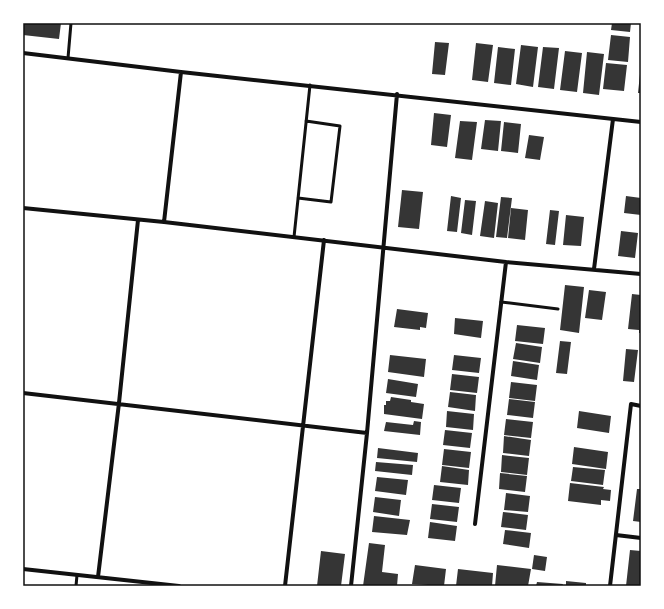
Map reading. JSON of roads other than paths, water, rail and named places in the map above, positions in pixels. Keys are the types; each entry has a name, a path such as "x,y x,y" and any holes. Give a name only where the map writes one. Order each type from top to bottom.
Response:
{"street":[{"path":"23,53 181,72 397,94 641,122"},
{"path":"164,222 181,72"},
{"path":"351,586 367,432 397,94"},
{"path":"594,269 613,119"},
{"path":"23,208 164,222 506,262 641,274"},
{"path":"98,577 119,403 138,220"},
{"path":"285,586 302,424 324,240"},
{"path":"475,524 506,262"},
{"path":"23,393 367,432"},
{"path":"610,586 631,404 641,406"},
{"path":"616,535 641,538"},
{"path":"23,569 179,586"}],"lane":[{"path":"68,58 71,23"},
{"path":"294,237 310,85"},
{"path":"298,198 331,202 340,126 306,121"},
{"path":"501,302 558,309"},
{"path":"76,586 77,575"}]}
